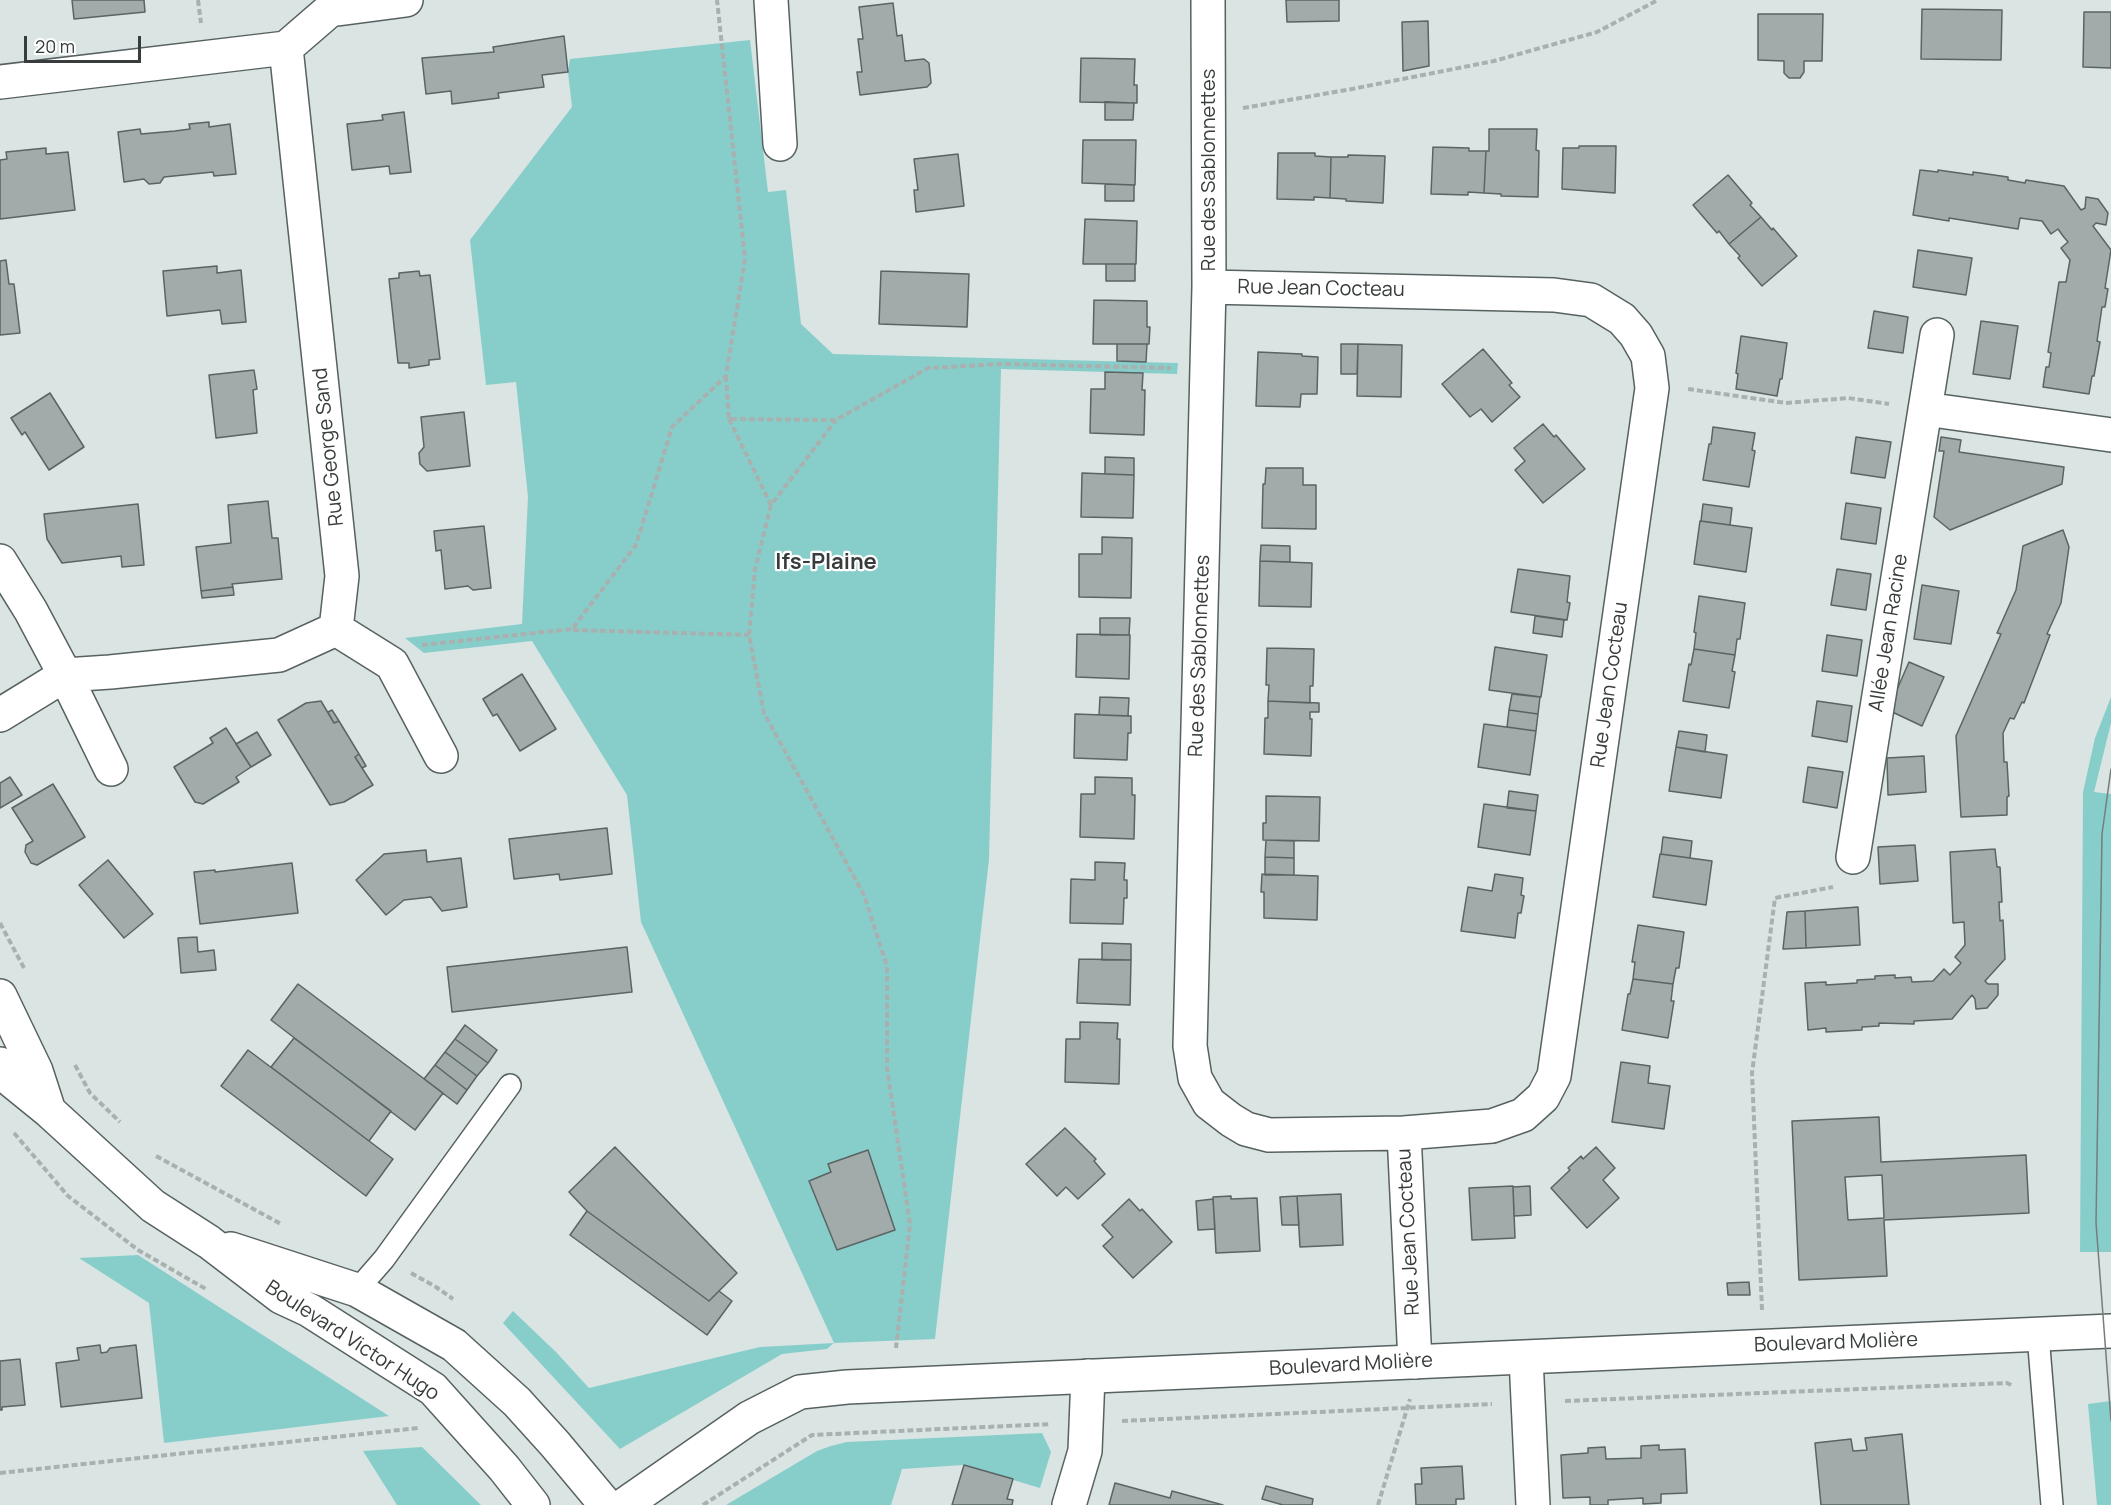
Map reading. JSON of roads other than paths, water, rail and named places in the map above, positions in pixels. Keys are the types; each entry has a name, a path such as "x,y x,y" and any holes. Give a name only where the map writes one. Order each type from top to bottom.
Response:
{"street":[{"path":"0,82 286,48 330,10 406,0"},
{"path":"771,0 780,144"},
{"name":"Rue des Sablonnettes","path":"1208,0 1209,287 1190,1046 1195,1078 1209,1103 1246,1129 1269,1135 1404,1133"},
{"name":"Rue George Sand","path":"286,48 342,576 336,629"},
{"name":"Rue Jean Cocteau","path":"1209,287 1554,295 1591,300 1622,319 1636,335 1647,356 1652,388 1554,1076 1543,1097 1523,1115 1492,1126 1404,1133 1415,1362"},
{"name":"Allée Jean Racine","path":"1853,858 1937,335"},
{"path":"1925,409 2111,435"},
{"path":"0,561 31,611 111,769"},
{"path":"0,715 65,675 279,655 336,629 392,664 441,756"},
{"name":"Boulevard Victor Hugo","path":"0,996 36,1071 49,1111"},
{"name":"Boulevard Victor Hugo","path":"0,1064 12,1081 49,1111 153,1206 209,1242 281,1297 309,1310 433,1389 504,1468 533,1505"},
{"name":"Boulevard Victor Hugo","path":"209,1242 357,1290 454,1345 517,1402 606,1505"},
{"name":"Boulevard Molière","path":"624,1505 748,1418 800,1392 847,1387 2111,1331"},
{"path":"1526,1358 1533,1505"},
{"path":"1070,1505 1085,1451 1088,1376"}],"lane":[{"path":"357,1290 384,1259 510,1085"},
{"path":"2037,1335 2052,1505"}],"tram line":[{"path":"2111,769 2102,834 2096,1223 2111,1421"}],"district":[{"name":"Ifs-Plaine","path":"826,563"}]}
